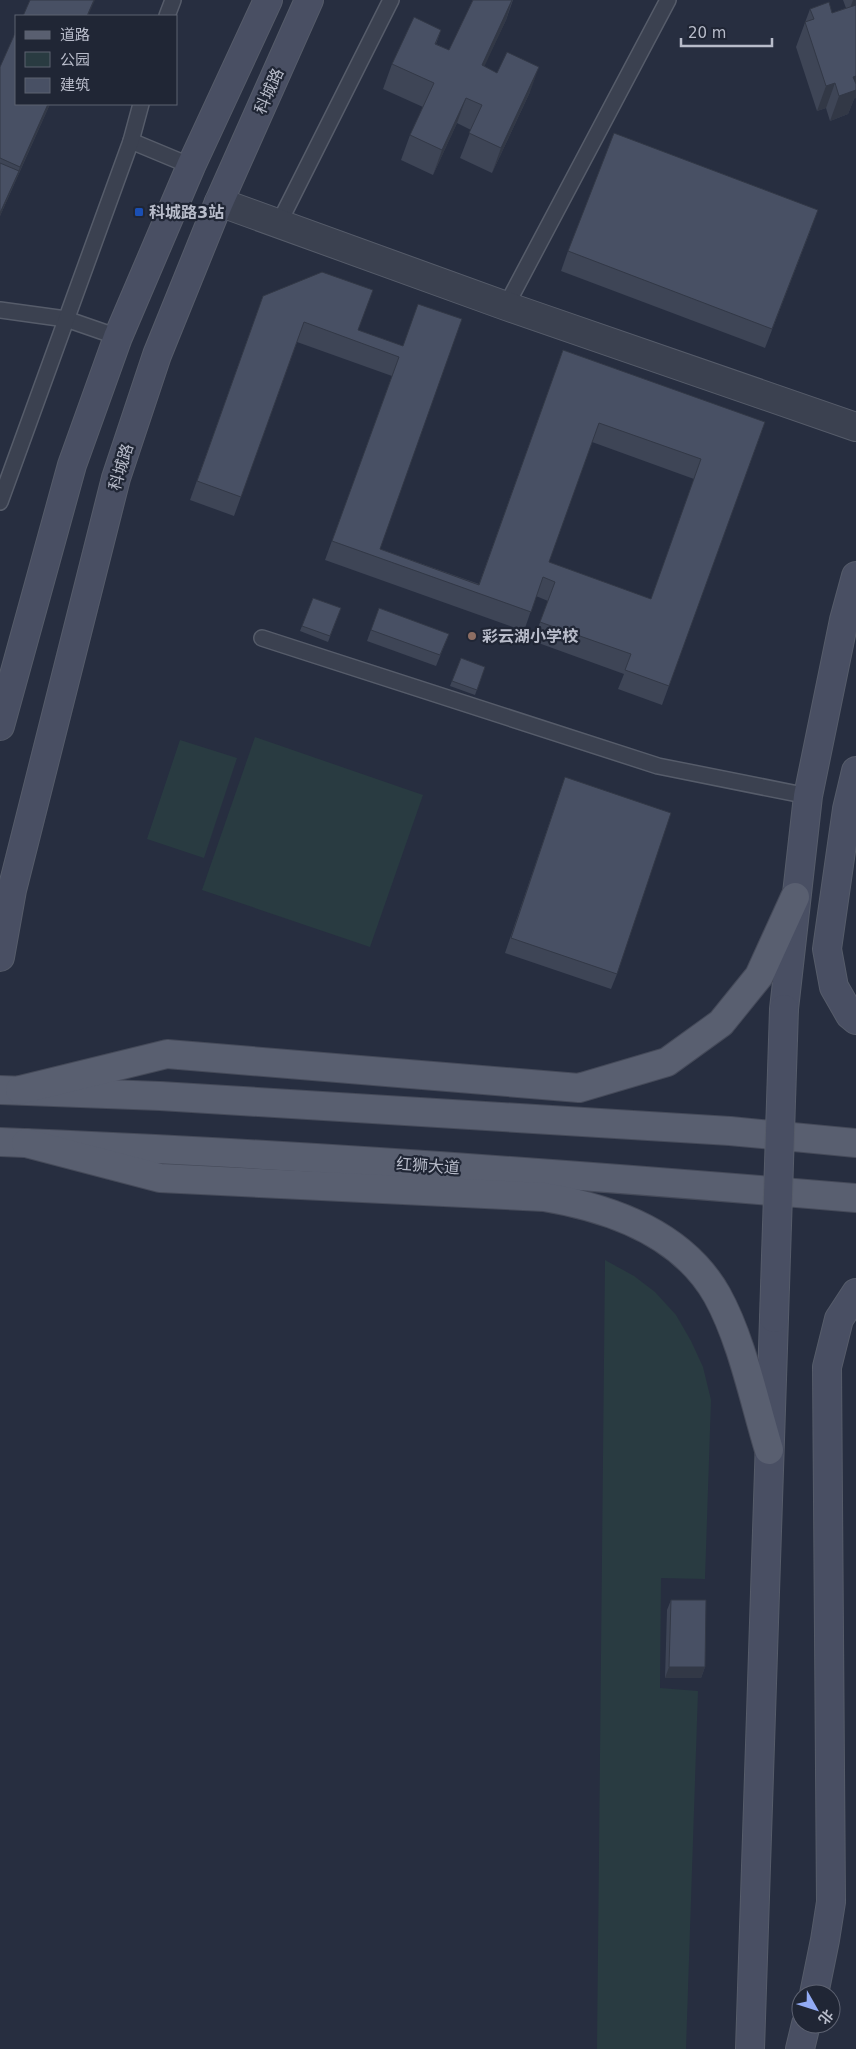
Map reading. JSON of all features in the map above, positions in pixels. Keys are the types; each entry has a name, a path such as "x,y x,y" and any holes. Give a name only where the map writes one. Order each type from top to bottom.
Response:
{"main road":[{"path":"0,726 72,465 118,337 191,166 268,0"},
{"name":"科城路","path":"0,957 12,890 116,478 157,355 219,202 309,0"},
{"path":"750,2049 784,1009 795,896 808,796 844,620 856,576"},
{"path":"856,771 846,809 826,948 834,987 850,1015 856,1020"},
{"path":"10,1090 167,1054 579,1088 667,1062 721,1023 759,976 795,896"},
{"path":"10,1090 160,1096 720,1131 856,1144"},
{"path":"13,1142 160,1178 544,1198 576,1202 606,1211 641,1225 671,1244 697,1267 717,1294 733,1330 769,1450"},
{"name":"红狮大道","path":"13,1142 248,1154 856,1198"},
{"path":"816,1984 831,1902 826,1367 839,1320 856,1293"},
{"path":"800,2049 804,2034"}],"street":[{"path":"219,202 506,306 856,427"}],"lane":[{"path":"168,15 173,0"},
{"path":"279,223 391,0"},
{"path":"506,306 668,0"},
{"path":"0,502 131,141 141,105"},
{"path":"131,141 191,166"},
{"path":"0,310 66,319 118,337"},
{"path":"262,638 658,766 808,796"}],"green space":[{"path":"255,737 423,795 370,947 202,890"},
{"path":"180,740 237,758 204,858 147,839"},
{"path":"605,1260 634,1276 655,1292 676,1315 703,1367 711,1400 705,1579 661,1578 660,1688 698,1691 686,2049 597,2049"}],"building":[{"path":"30,0 94,0 87,15 23,15"},
{"path":"473,0 512,0 482,65 497,73 507,52 539,67 501,148 469,133 482,105 466,98 442,150 410,135 434,83 392,64 414,17 441,30 435,44 449,50"},
{"path":"829,2 832,13 856,5 856,76 853,77 856,90 839,96 835,83 826,86 805,22 814,19 810,9"},
{"path":"15,33 15,105 48,105 20,167 0,158 0,67"},
{"path":"614,133 818,210 772,329 568,251"},
{"path":"0,163 19,171 0,213"},
{"path":"322,272 373,290 358,330 403,346 418,304 462,319 380,549 479,585 563,350 765,422 669,686 625,670 631,654 540,622 555,582 543,577 531,612 332,541 399,357 304,322 241,497 197,481 263,296","holes":["599,423 701,459 651,599 549,562"]},
{"path":"313,598 341,608 330,636 302,626"},
{"path":"379,608 449,634 440,655 371,630"},
{"path":"461,658 485,667 477,690 452,681"},
{"path":"565,777 671,813 617,974 511,938"},
{"path":"671,1600 706,1600 705,1667 669,1667"}],"place":[{"name":"科城路3站","path":"139,212"},
{"name":"彩云湖小学校","path":"472,636"}]}
